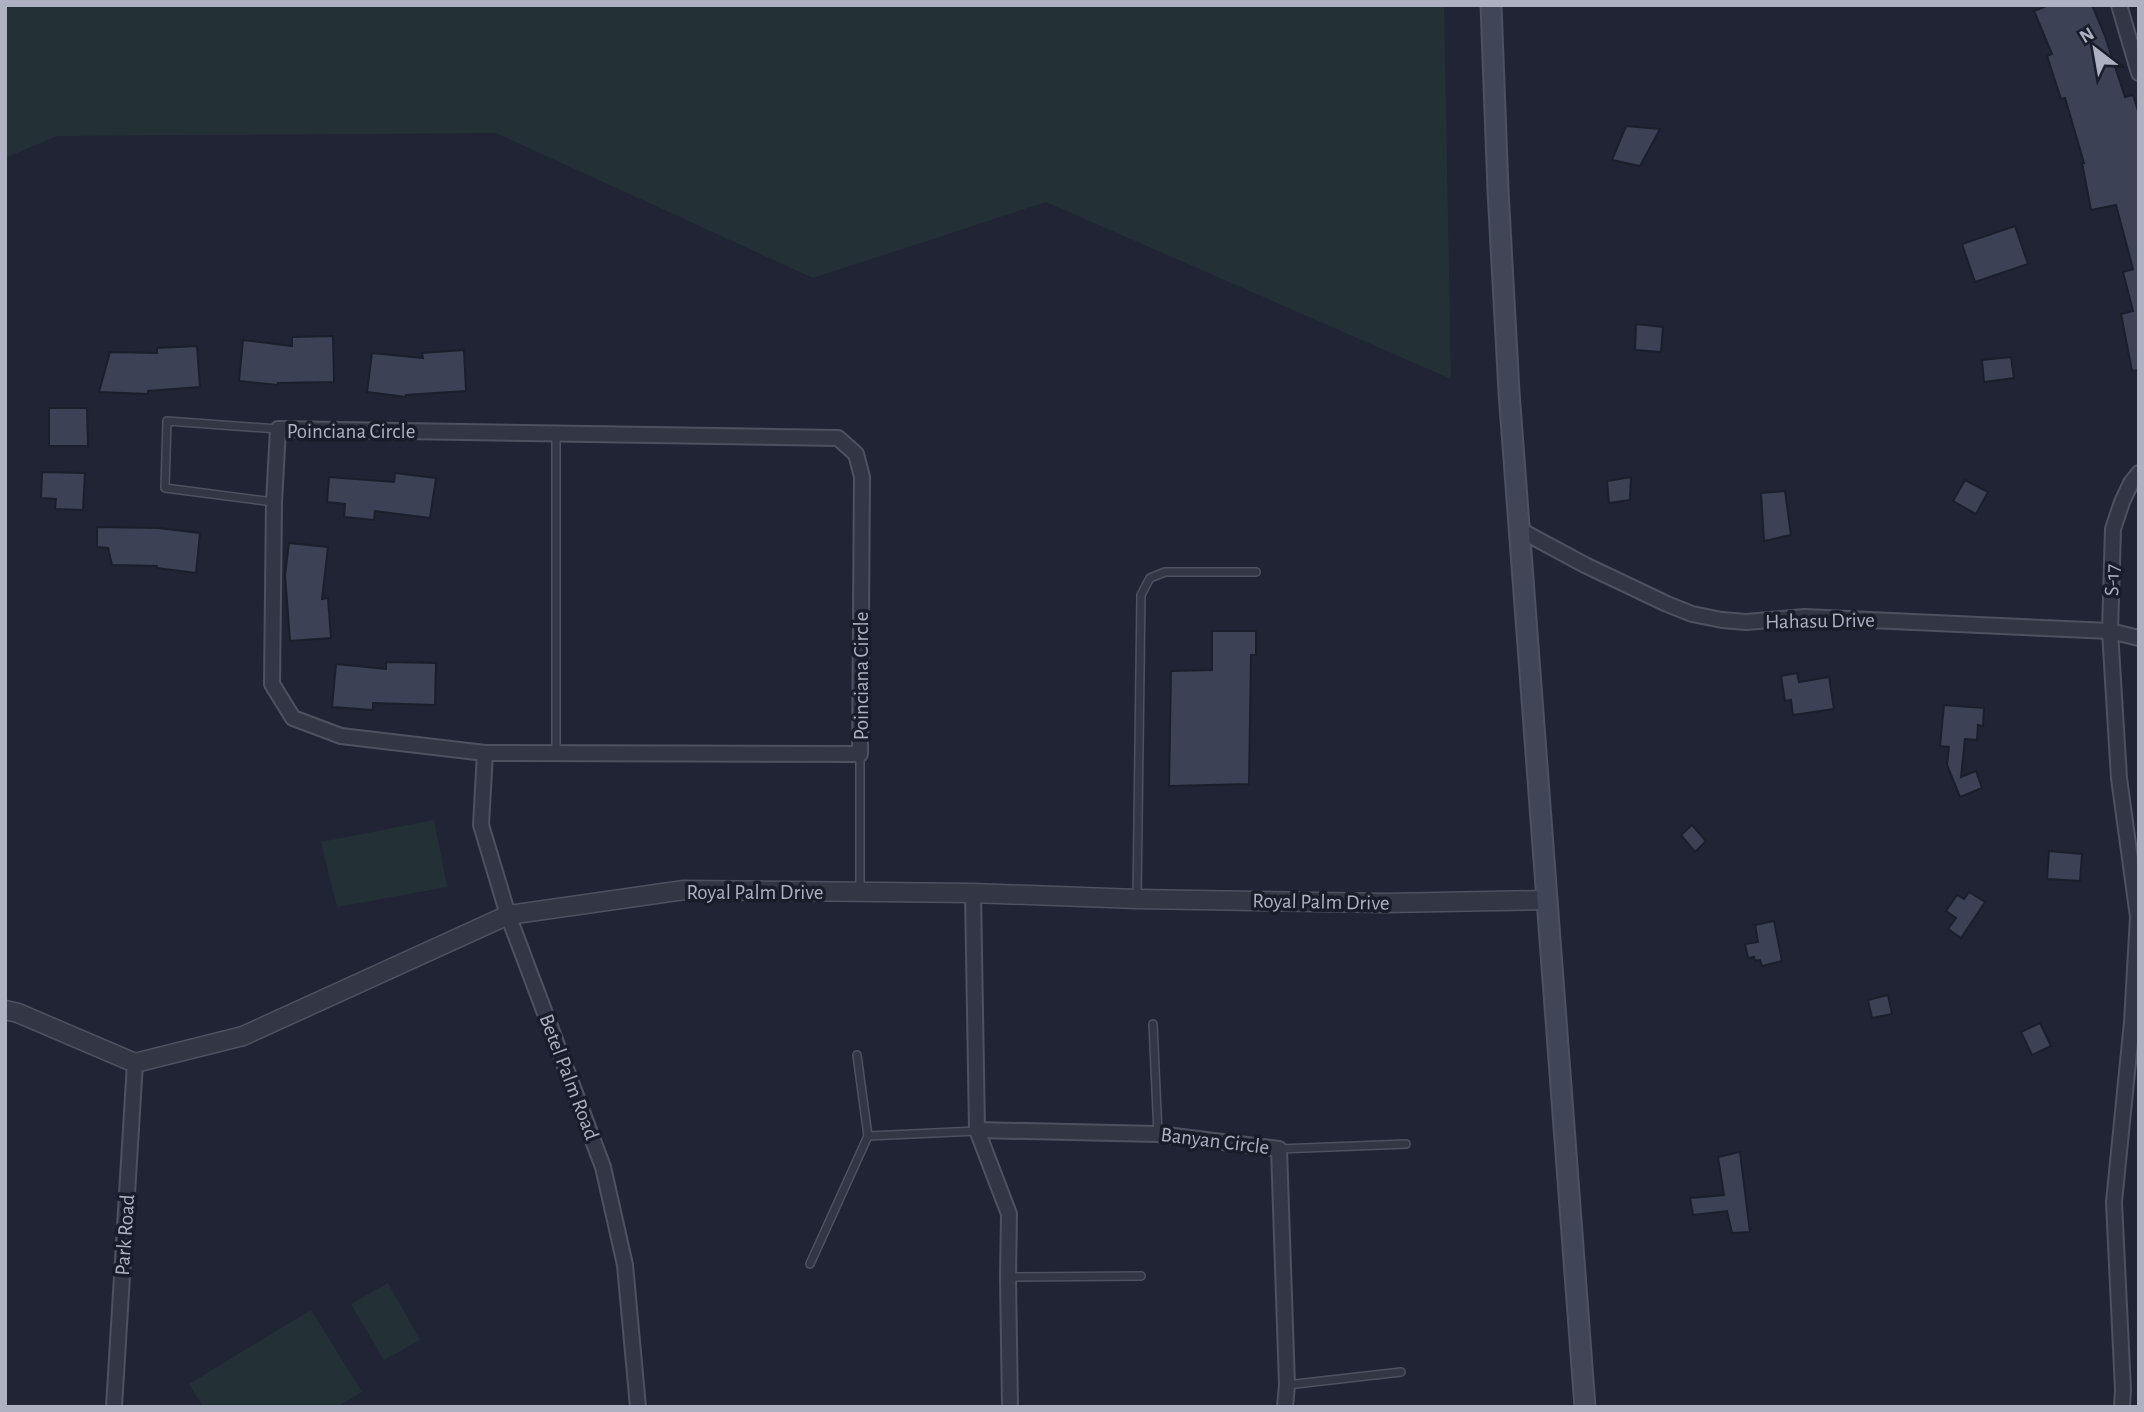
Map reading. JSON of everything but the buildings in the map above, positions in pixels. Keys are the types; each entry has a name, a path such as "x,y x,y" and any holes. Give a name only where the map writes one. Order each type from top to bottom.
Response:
{"main road":[{"path":"1491,5 1502,279 1585,1407"}],"street":[{"path":"2119,5 2139,73"},
{"name":"Poinciana Circle","path":"278,429 555,433 838,438 856,454 862,477 860,754 485,753 341,736 293,718 272,684 274,502 278,429"},
{"name":"S-17","path":"2122,1407 2114,1202 2132,1022 2138,917 2119,778 2110,631 2113,529 2122,502 2139,473"},
{"name":"Hahasu Drive","path":"1520,530 1667,604 1692,614 1722,620 1746,622 1805,617 2110,631 2139,638"},
{"name":"Betel Palm Road","path":"485,753 481,825 508,915 603,1167 625,1265 638,1407"},
{"name":"Royal Palm Drive","path":"135,1063 243,1036 508,915 684,890 973,893 1386,903 1546,900"},
{"path":"973,893 977,1130 1009,1214 1007,1277 1010,1407"},
{"path":"5,1010 18,1013 135,1063"},
{"name":"Park Road","path":"114,1407 135,1063"},
{"name":"Banyan Circle","path":"977,1130 1158,1134 1279,1149 1287,1385 1285,1407"}],"lane":[{"path":"274,502 165,488 167,421 278,429"},
{"path":"555,433 556,752"},
{"path":"1137,899 1141,595 1150,578 1165,572 1256,572"},
{"path":"860,754 860,892"},
{"path":"1153,1024 1158,1134"},
{"path":"810,1264 868,1136 857,1055"},
{"path":"868,1136 977,1130"},
{"path":"1279,1149 1406,1144"},
{"path":"1007,1277 1141,1276"},
{"path":"1287,1385 1401,1372"}],"shaded area":[{"path":"5,5 1444,5 1451,379 1046,202 813,278 496,133 57,136 5,158"},
{"path":"434,820 447,887 337,907 321,842"},
{"path":"388,1283 420,1340 384,1360 351,1304"},
{"path":"311,1310 362,1392 337,1407 203,1407 189,1384"}]}
